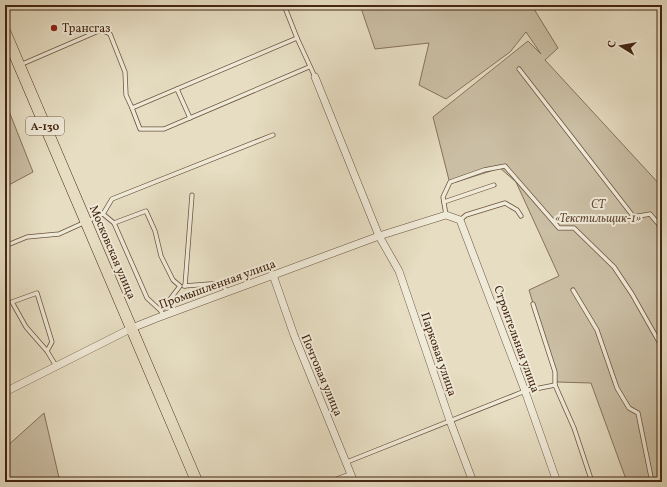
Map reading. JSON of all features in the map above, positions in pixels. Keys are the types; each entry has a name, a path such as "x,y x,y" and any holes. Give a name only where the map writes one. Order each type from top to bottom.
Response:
{"highway":[{"name":"Московская улица","path":"5,32 197,482"}],"street":[{"name":"Парковая улица","path":"315,77 379,236 399,271 450,421 473,482"},
{"name":"Промышленная улица","path":"5,392 162,313 227,292 379,236 446,215"},
{"path":"446,215 460,220"},
{"name":"Строительная улица","path":"460,220 525,391 557,482"},
{"name":"Почтовая улица","path":"273,275 294,335 354,482"}],"lane":[{"path":"284,5 309,67 315,77"},
{"path":"19,66 101,30 110,34 125,72 126,95 140,129 164,129 309,67"},
{"path":"132,108 297,38"},
{"path":"519,69 634,216 650,214 662,228"},
{"path":"177,89 190,118"},
{"path":"5,246 27,237 59,234 102,214 112,199 273,135"},
{"path":"446,215 443,197 450,182 484,170 505,166 559,228 574,228 614,267 662,346"},
{"path":"444,202 494,186"},
{"path":"185,286 192,195"},
{"path":"460,220 466,215 505,203 517,210 521,216"},
{"path":"114,223 146,211 155,231 161,256 173,280 180,286 222,283 227,292"},
{"path":"102,214 114,223 147,298 162,313 180,286"},
{"path":"573,290 597,330 617,388 629,408 638,413 652,482"},
{"path":"47,351 52,342 37,293 12,302 26,327 47,351 56,366"},
{"path":"533,304 555,372 556,385 574,428 592,482"},
{"path":"347,462 525,391 556,385"},
{"path":"329,482 351,473"},
{"path":"183,482 197,482"}],"green space":[{"name":"СТ «Текстильщик-1»","path":"360,5 518,5 534,9 558,48 545,60 662,187 662,482 627,482 591,383 557,382 529,290 559,276 516,182 500,168 450,184 433,117 528,41 541,54 526,32 510,52 446,99 419,85 429,43 375,49"},
{"path":"5,101 33,172 5,187"},
{"path":"44,413 60,482 5,482 5,448"}],"place":[{"name":"Трансгаз","path":"54,28"}]}
